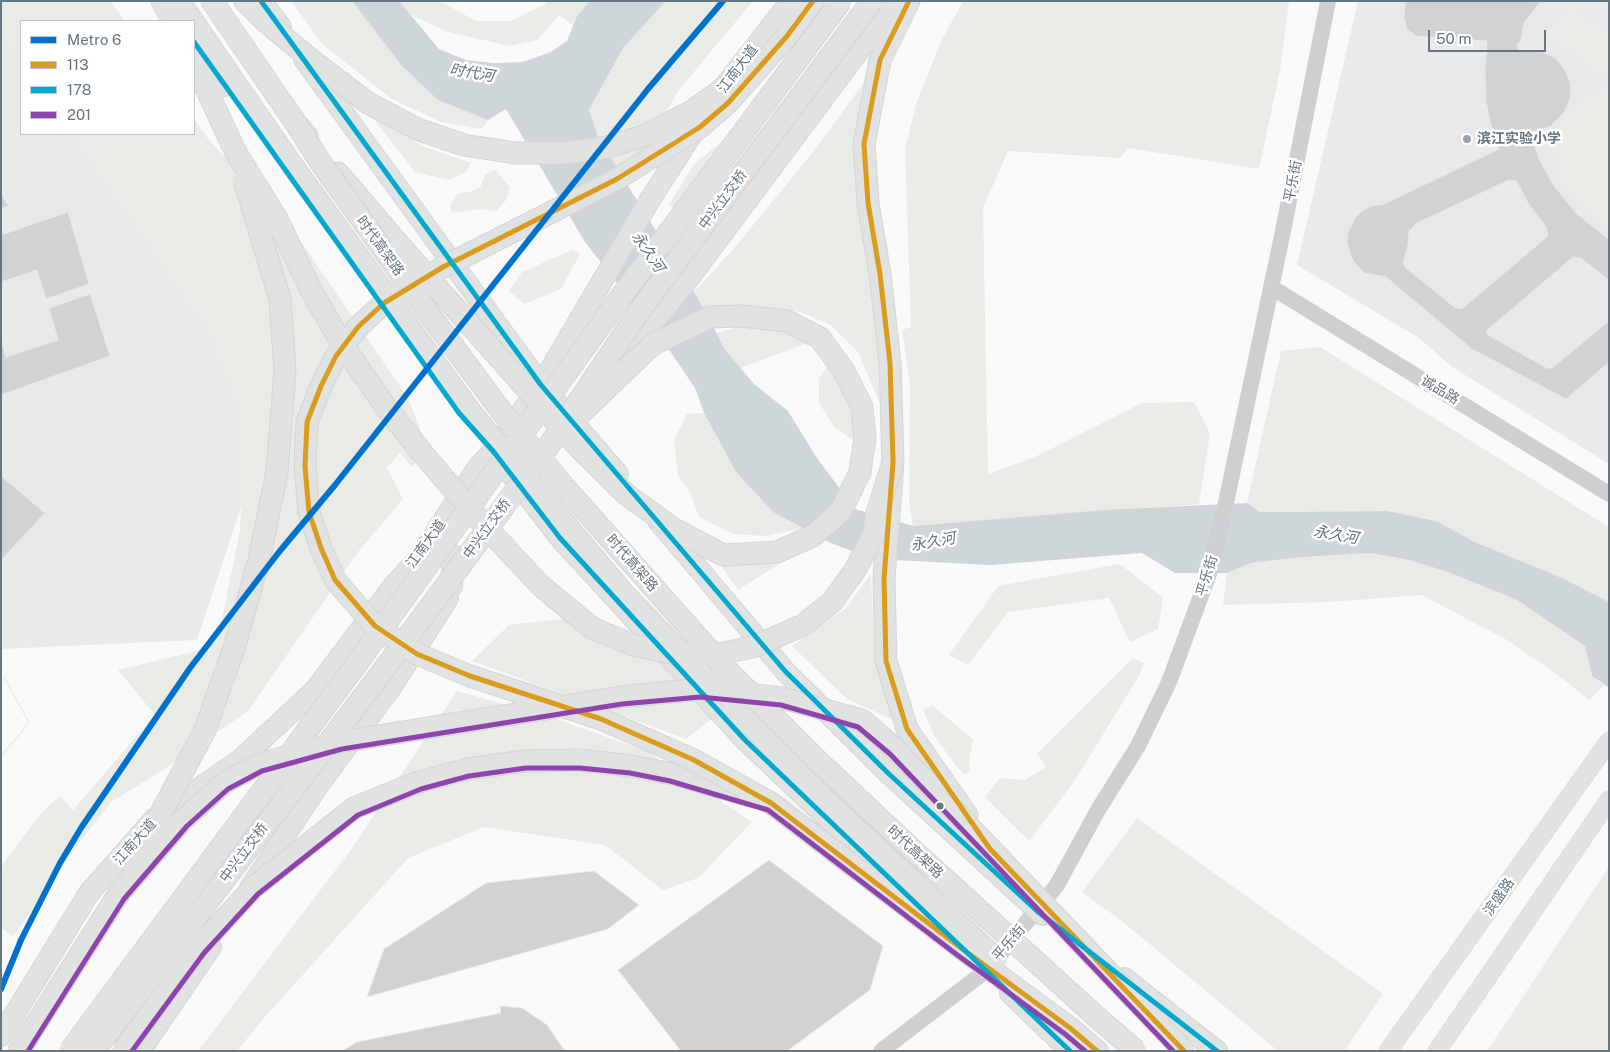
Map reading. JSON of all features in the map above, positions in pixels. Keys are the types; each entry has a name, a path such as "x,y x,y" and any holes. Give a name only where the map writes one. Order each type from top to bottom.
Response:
{"highway":[{"path":"163,1 172,20"},
{"name":"时代高架路","path":"179,1 192,20"},
{"name":"时代高架路","path":"212,1 321,163 430,315 502,412 568,491 725,668 819,762 902,840 1136,1051"},
{"path":"245,1 267,23 314,62 368,103 417,129 464,145 515,154 563,153 603,148 644,136 692,111 740,77 787,36"},
{"path":"813,1 787,36 728,103 700,127 617,179 443,267 384,303 358,327 336,356 321,386 308,422 305,467 309,512 321,548 335,580 375,626 417,654 470,676 601,719 694,760 772,803 961,948 1070,1028"},
{"name":"中兴立交桥","path":"70,1051 358,662 623,294 841,1"},
{"name":"中兴立交桥","path":"94,1051 377,678 550,444 643,306 872,1"},
{"path":"909,1 880,60 864,144 868,203 880,274 890,363 894,462 884,580 886,661 907,729 990,848"},
{"name":"时代高架路","path":"195,25 292,165 472,414 625,595 820,795 1097,1051"},
{"path":"195,64 235,151 277,219 311,290 342,344 423,454 485,526 541,586 592,628 633,645 676,654 720,654 756,646 803,625 832,602 856,570 873,536 877,513 894,462"},
{"path":"295,122 421,269 556,421 562,428 568,435 575,442 581,450 627,495 674,529 723,555 777,552 814,536 841,511 860,472 865,438 862,407 844,370 820,338 787,321 741,316 710,317 652,345 584,410 564,430 550,444"},
{"path":"19,1051 118,895 205,730 235,645 259,560 277,472 285,371 280,299 235,151"},
{"path":"118,895 182,821 224,782 259,764 340,742 622,697 700,689 782,698 862,720 896,749 1184,1051"},
{"path":"123,1051 198,948 253,888 354,808 419,782 468,769 525,761 580,760 632,766 672,774 772,803"}],"main road":[{"path":"163,1 177,20"},
{"path":"261,1 541,385 785,671 888,773 1037,911 1217,1051"},
{"name":"江南大道","path":"1,1036 90,893 154,819 240,760 315,690 396,584 419,558 478,467 493,450 541,385 651,198 725,84 791,1"},
{"path":"140,1051 320,783 392,686 452,590 524,492 570,420 607,380 690,277 896,1"},
{"path":"195,43 459,414 493,450 560,538 745,740 1070,1051"},
{"path":"419,558 453,555 452,590"},
{"name":"滨盛路","path":"1388,1051 1609,742"},
{"path":"1437,1051 1609,800"}],"street":[{"name":"平乐街","path":"881,1051 987,970 1037,911 1057,885 1098,810 1138,746 1168,682 1209,574 1227,498 1328,1"},
{"name":"诚品路","path":"1271,287 1609,494"}],"shaded area":[{"path":"1,1 110,1 124,20 20,20 20,135 195,135 195,124 252,474 197,640 1,649"},
{"path":"1,1 110,1 124,20 20,20 20,60 1,32"},
{"path":"291,1 352,1 402,66 438,100 488,120 482,129 441,122 392,99 323,45"},
{"path":"399,1 440,1 476,21 511,21 548,1 590,1 577,16 573,25 559,15 537,40 510,46 448,32 409,14"},
{"path":"666,1 753,1 678,91 626,184 599,139 589,110 623,48"},
{"path":"963,1 1289,1 1280,71 1259,169 1128,148 1120,158 1008,151 983,208 988,474 1037,456 1142,403 1194,402 1210,433 1199,504 913,526 909,502 910,385 902,330 911,327 905,149 916,104 942,39"},
{"name":"滨江实验小学","path":"1358,1 1609,1 1609,464 1452,367 1419,338 1297,265"},
{"path":"1571,6 1609,36 1609,80 1549,35"},
{"path":"868,77 859,209 884,382 881,406 858,352 831,325 800,312 735,305 705,312 694,292 736,246 813,152"},
{"path":"1609,90 1609,227 1581,205 1569,191 1558,171 1555,152 1556,131 1579,100 1595,92"},
{"path":"370,114 422,146 471,163 466,172 449,180 415,172"},
{"path":"195,120 206,136 304,246 408,398 428,450 412,467 400,453 387,468 403,499 358,552 248,711 163,770 111,802 69,856 13,937 1,927 1,867 40,814 60,796 73,810 155,715 118,670 197,651 220,629 240,530 243,467 237,402 208,330 73,135 195,135"},
{"path":"725,139 679,211 669,205 694,164"},
{"path":"495,170 510,187 506,200 496,211 480,209 452,213 450,206 457,194 472,191 481,186 485,174"},
{"path":"572,250 580,254 561,289 524,304 509,291 522,272"},
{"path":"744,325 795,330 810,342 740,368 726,351 717,333"},
{"path":"1320,347 1609,527 1609,602 1562,578 1475,542 1436,521 1388,511 1260,512 1247,503 1281,351"},
{"path":"830,363 859,408 855,441 835,428 819,403 819,378"},
{"path":"704,413 736,472 773,512 803,528 765,536 733,534 699,517 690,492 678,476 674,439 687,414"},
{"path":"712,553 773,562 784,561 738,590"},
{"path":"1371,553 1409,560 1448,572 1517,600 1585,646 1592,676 1604,686 1589,700 1566,681 1509,641 1422,595 1328,602 1223,605 1227,573 1251,563 1303,557"},
{"path":"1120,564 1163,598 1158,629 1130,642 1109,598 1008,612 968,665 949,655 998,586"},
{"path":"871,574 873,628 877,660 896,721 847,699 792,646 846,608"},
{"path":"570,618 665,661 714,717 686,739 472,661 509,625"},
{"path":"1133,658 1144,663 1140,674 1074,782 1029,841 985,797 1000,778 1025,780 1046,767 1037,754"},
{"path":"457,691 557,719 648,752 752,822 698,878 663,890 605,845 484,827 408,858 263,1019 237,1051 198,1051 350,851"},
{"path":"932,705 973,739 969,761 970,771 964,774 935,737 923,710"},
{"path":"1137,818 1383,994 1344,1051 1278,1051 1123,922 1082,892"},
{"path":"1609,867 1609,1051 1487,1051"}],"water":[{"path":"352,1 399,1 439,49 466,60 493,63 523,62 551,52 567,41 577,16 590,1 666,1 623,48 589,110 599,139 697,297 726,351 754,384 788,411 817,458 855,509 913,526 1105,510 1247,503 1260,512 1388,511 1436,521 1475,542 1562,578 1609,602 1609,688 1592,676 1585,646 1517,600 1448,572 1409,560 1371,553 1303,557 1251,563 1227,573 1175,573 1142,553 990,565 875,559 833,544 773,512 736,472 704,413 695,388 670,351 585,242 506,109 488,120 438,100 402,66"}],"building":[{"path":"1405,1 1541,1 1524,23 1517,51 1543,52 1555,58 1567,74 1570,82 1571,96 1564,113 1551,126 1537,131 1524,131 1525,135 1531,136 1540,161 1554,186 1576,213 1609,240 1609,280 1581,258 1573,257 1486,331 1488,335 1547,368 1552,368 1609,321 1609,362 1566,399 1472,349 1386,277 1364,273 1353,261 1347,243 1348,232 1356,217 1362,211 1371,206 1384,204 1499,149 1491,126 1486,101 1485,69 1487,41 1416,36 1407,29 1404,18","holes":["1509,180 1516,181 1528,203 1546,227 1548,236 1463,308 1458,309 1406,268 1403,263 1408,246 1409,231 1417,223"]},
{"path":"1,195 9,206 1,209"},
{"path":"68,212 89,284 46,299 37,270 1,282 1,235"},
{"path":"90,294 110,356 1,395 1,339 6,357 58,340 49,308"},
{"path":"1,476 45,513 1,560"},
{"path":"1,678 5,678 29,723 1,756"},
{"path":"1,678 5,678 29,723 1,756"},
{"path":"769,860 883,946 870,990 787,1051 681,1051 618,970"},
{"path":"594,871 639,905 608,929 367,997 384,949 486,883"},
{"path":"500,1006 522,1008 547,1025 565,1051 342,1051 357,1042 501,1013"}],"metro line":[{"name":"6","path":"1,989 21,940 60,863 81,828 190,668 279,552 335,485 648,89 723,1"}],"transit line":[{"name":"178","path":"261,1 541,385 785,671 888,773 1037,911 1217,1051"},
{"name":"113","path":"813,1 787,36 728,103 700,127 617,179 443,267 384,303 358,327 336,356 321,386 307,422 305,467 309,512 321,548 335,580 375,626 417,654 470,676 601,719 694,760 771,803 961,948 1070,1028 1097,1051"},
{"name":"113","path":"909,1 880,60 864,144 868,203 880,274 890,363 893,462 884,579 886,661 907,729 990,849 1184,1051"},
{"name":"178","path":"195,43 459,413 493,451 560,538 745,740 1070,1051"},
{"name":"201","path":"28,1051 124,899 187,826 228,789 262,771 342,749 622,704 700,697 781,705 858,727 890,754 1173,1051"},
{"name":"201","path":"132,1051 204,953 258,894 358,815 421,789 469,776 526,768 580,768 630,773 670,781 768,810 1085,1051"}],"place":[{"name":"滨江实验小学","path":"1467,139"}],"water label":[{"name":"时代河","path":"472,73"},
{"name":"永久河","path":"648,252"},
{"name":"永久河","path":"1336,535"},
{"name":"永久河","path":"933,542"}]}
